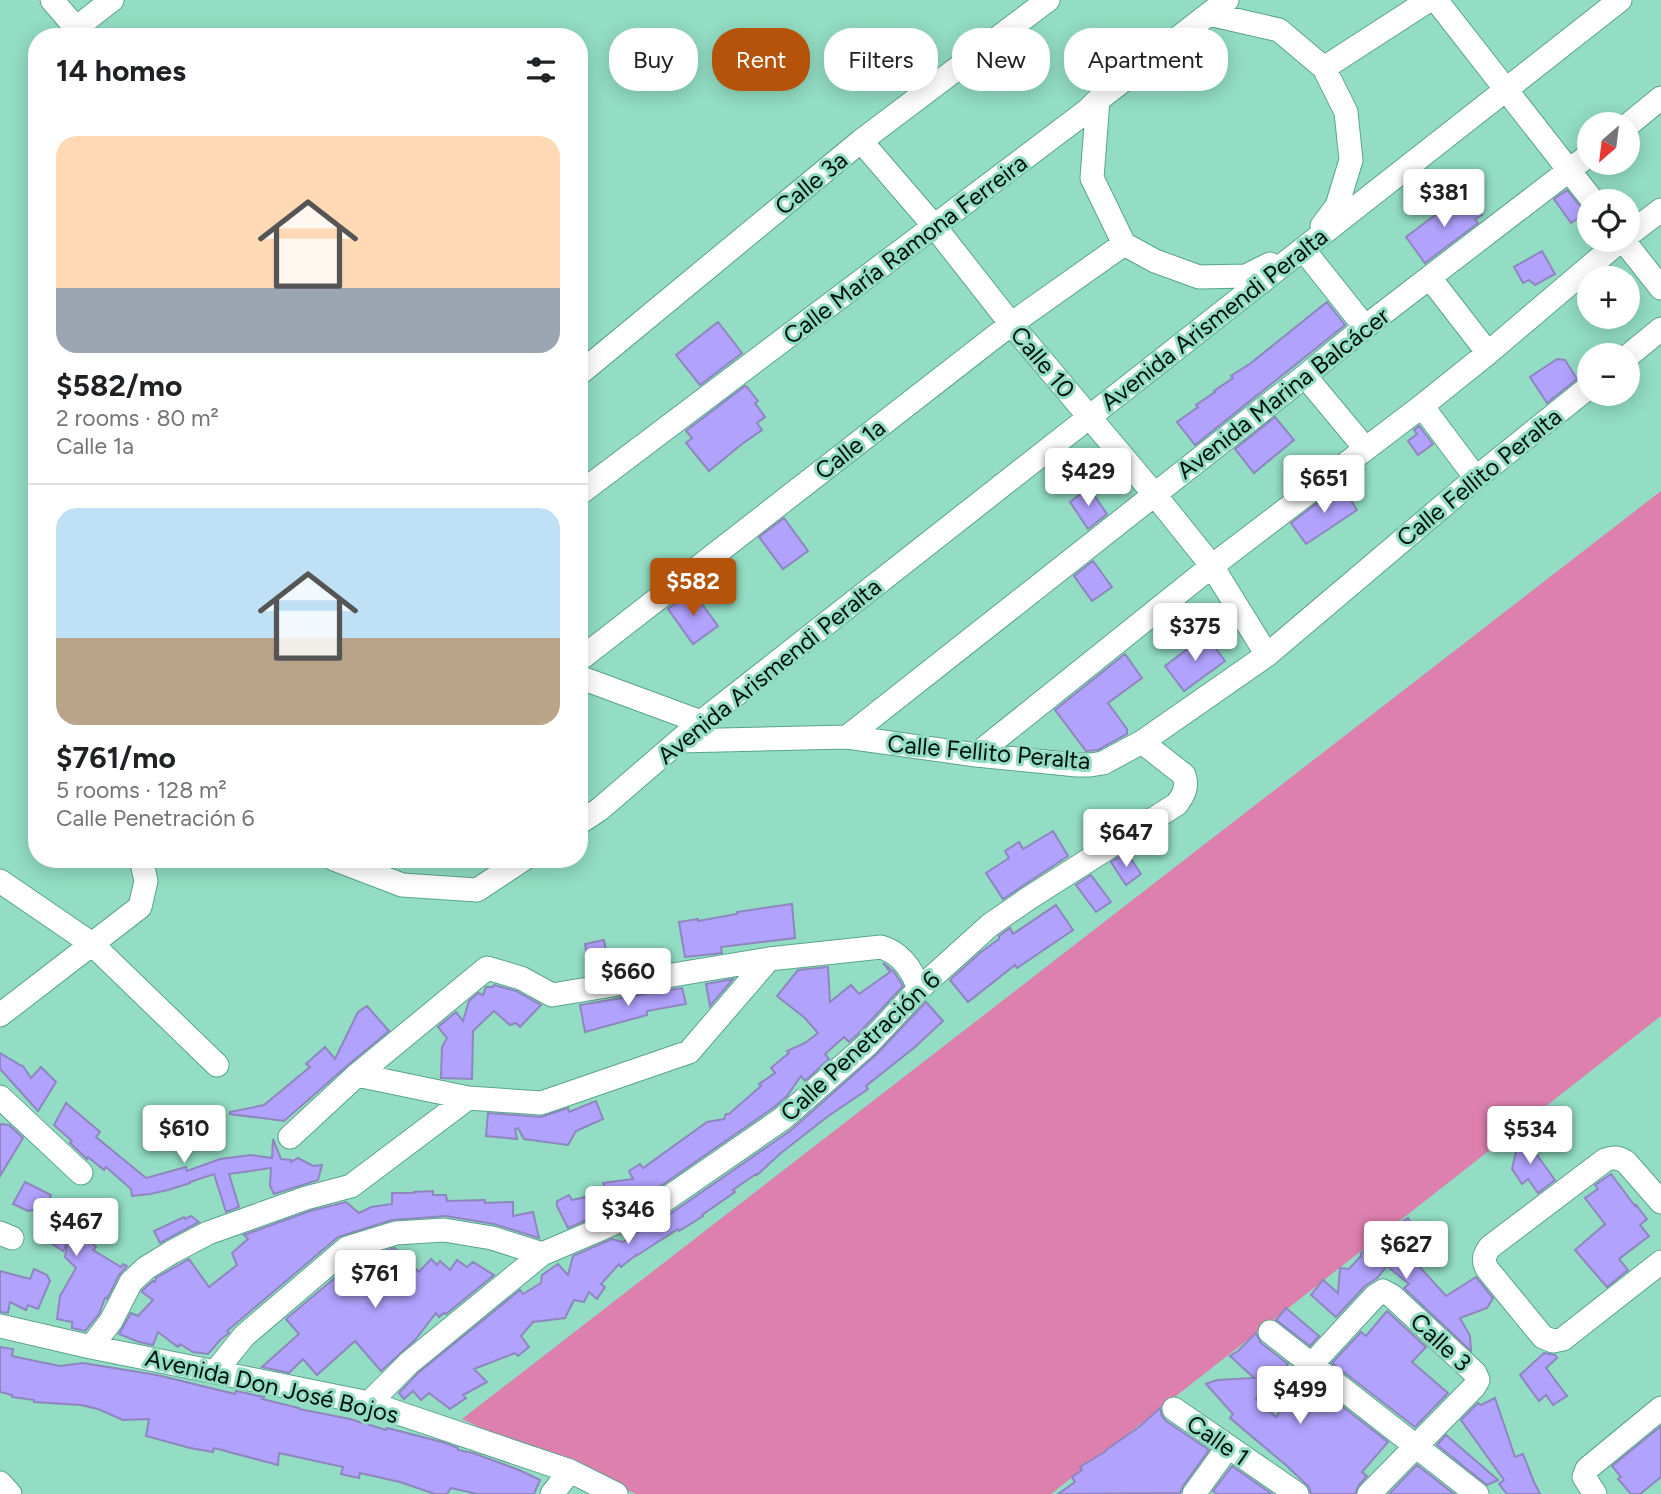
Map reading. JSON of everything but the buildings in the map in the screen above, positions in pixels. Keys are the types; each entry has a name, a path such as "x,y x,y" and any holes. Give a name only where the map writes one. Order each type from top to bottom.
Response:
{"street":[{"path":"52,0 76,28 112,0"},
{"name":"Calle 3a","path":"588,367 861,141 1048,0"},
{"path":"1324,68 1429,0"},
{"path":"1436,0 1584,189"},
{"name":"Avenida Arismendi Peralta","path":"590,807 680,741 1620,0"},
{"path":"1098,100 1092,178 1124,244 1155,261 1199,277 1246,276 1303,249 1337,206 1351,160 1346,112 1324,68 1279,30 1218,7"},
{"name":"Calle María Ramona Ferreira","path":"588,487 1088,110 1218,7"},
{"path":"1640,115 1661,98"},
{"name":"Calle 10","path":"861,141 1212,566 1267,655"},
{"name":"Avenida Marina Balcácer","path":"847,737 1365,327 1577,164"},
{"path":"1640,226 1661,210"},
{"name":"Calle 1a","path":"588,653 1011,324 1124,244"},
{"path":"1303,249 1365,327"},
{"path":"976,755 1212,566 1422,406 1608,252"},
{"path":"1632,252 1661,288"},
{"path":"1430,278 1488,353"},
{"path":"1640,346 1661,329"},
{"path":"1305,376 1365,448"},
{"name":"Calle Fellito Peralta","path":"680,741 847,737 976,755 1090,765 1103,763 1142,742 1267,655 1476,478 1577,397"},
{"path":"1422,406 1476,478"},
{"path":"588,680 701,722"},
{"name":"Calle Penetración 6","path":"369,1403 409,1363 542,1254 659,1204 782,1119 868,1044 919,989 990,925 1177,804 1187,783 1184,775 1142,742"},
{"path":"0,1015 140,907 146,881 143,868"},
{"path":"358,868 402,885 477,890 510,868"},
{"path":"0,881 92,944 217,1065"},
{"path":"290,1137 357,1075 487,968 521,978 552,995 769,959 881,947 891,950 914,973 919,989"},
{"path":"357,1075 468,1098 541,1104 689,1052 769,959"},
{"path":"0,1097 81,1173"},
{"path":"91,1347 111,1321 131,1282 146,1268 208,1233 306,1198 351,1186 468,1098"},
{"path":"1661,1202 1626,1163 1619,1158 1605,1160 1490,1247 1484,1257 1484,1264 1543,1337 1553,1341 1563,1339 1661,1262"},
{"path":"215,1372 244,1336 347,1248 396,1233 444,1230 492,1238 542,1254"},
{"name":"Calle 3","path":"1312,1364 1375,1296 1383,1291 1392,1296 1475,1373 1478,1381 1417,1446"},
{"name":"Avenida Don José Bojos","path":"0,1326 369,1403 570,1471 616,1494"},
{"path":"1270,1332 1477,1494"},
{"path":"1595,1494 1584,1477 1587,1469 1661,1408"},
{"name":"Calle 1","path":"1174,1409 1297,1494"},
{"path":"1369,1494 1417,1446"},
{"path":"1194,1494 1228,1447"},
{"path":"552,1494 570,1471"},
{"path":"0,1483 10,1494"}],"shaded area":[{"path":"1661,491 1661,1016 1051,1494 636,1494 587,1473 570,1471 462,1419"}]}
